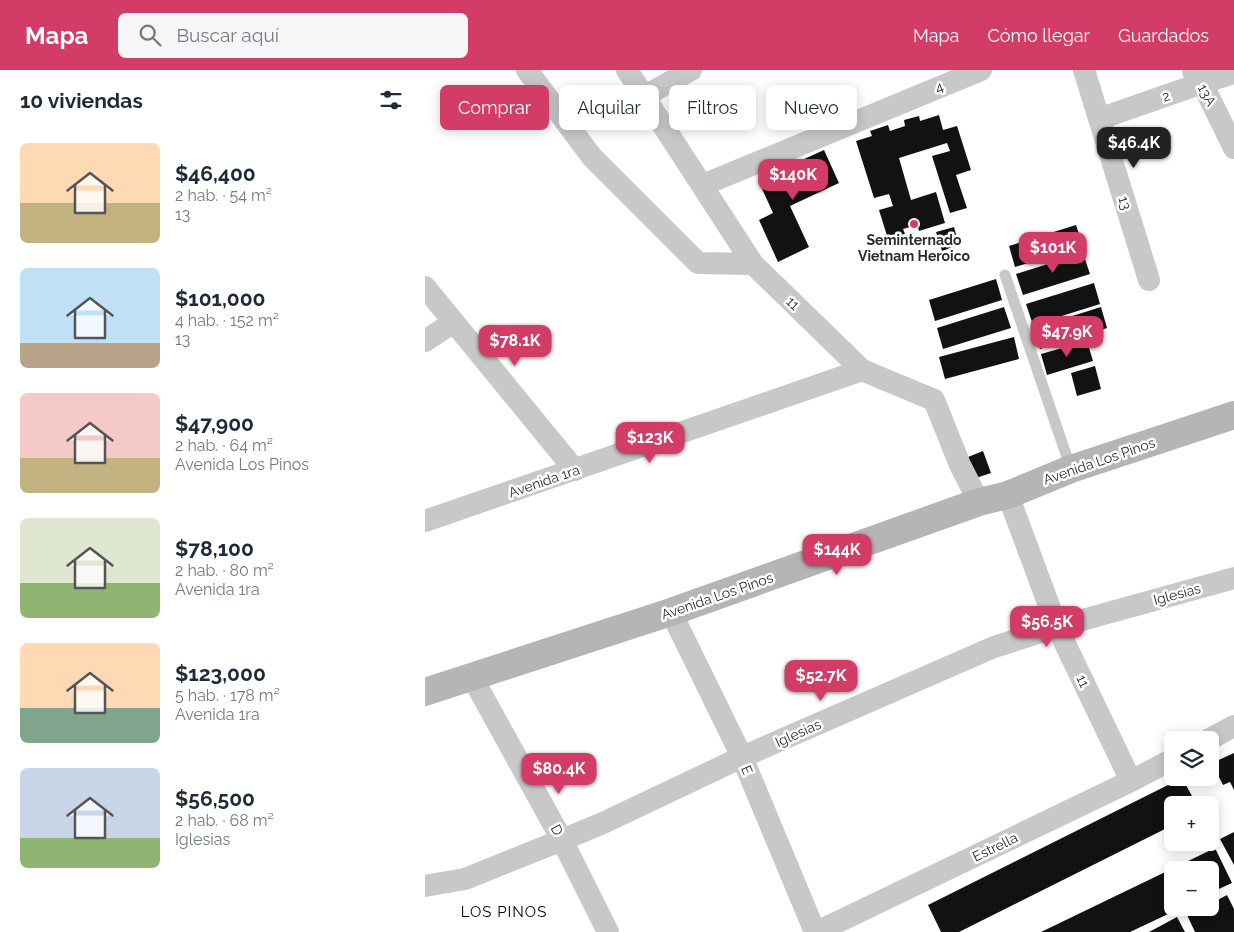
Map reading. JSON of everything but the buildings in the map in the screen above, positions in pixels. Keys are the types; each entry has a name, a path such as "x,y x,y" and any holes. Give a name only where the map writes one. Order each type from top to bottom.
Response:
{"street":[{"path":"527,70 592,157 698,263 753,264"},
{"name":"11","path":"627,70 637,85"},
{"path":"659,88 691,70"},
{"name":"4","path":"703,185 981,70"},
{"name":"13","path":"1084,70 1149,280"},
{"name":"2","path":"1099,119 1197,76 1234,73"},
{"name":"13A","path":"1197,76 1234,148"},
{"name":"11","path":"659,117 753,264 862,370 934,400 960,465 979,502"},
{"path":"425,287 575,470"},
{"path":"425,341 454,322"},
{"name":"Avenida 1ra","path":"425,521 862,370"},
{"name":"Avenida Los Pinos","path":"425,692 671,612 979,502 1008,495 1071,469 1234,415"},
{"name":"11","path":"1008,495 1057,627 1131,781"},
{"name":"Iglesias","path":"425,886 465,879 603,823 742,757 994,647 1057,627 1234,578"},
{"name":"E","path":"671,612 742,757 816,932"},
{"name":"D","path":"472,677 562,840 608,932"},
{"path":"1219,734 1234,726"},
{"name":"Estrella","path":"816,932 1164,764"}],"lane":[{"path":"1005,275 1071,469"}],"place":[{"name":"Seminternado Vietnam Heroico","path":"914,224"}],"district":[{"name":"LOS PINOS","path":"504,912"}]}
